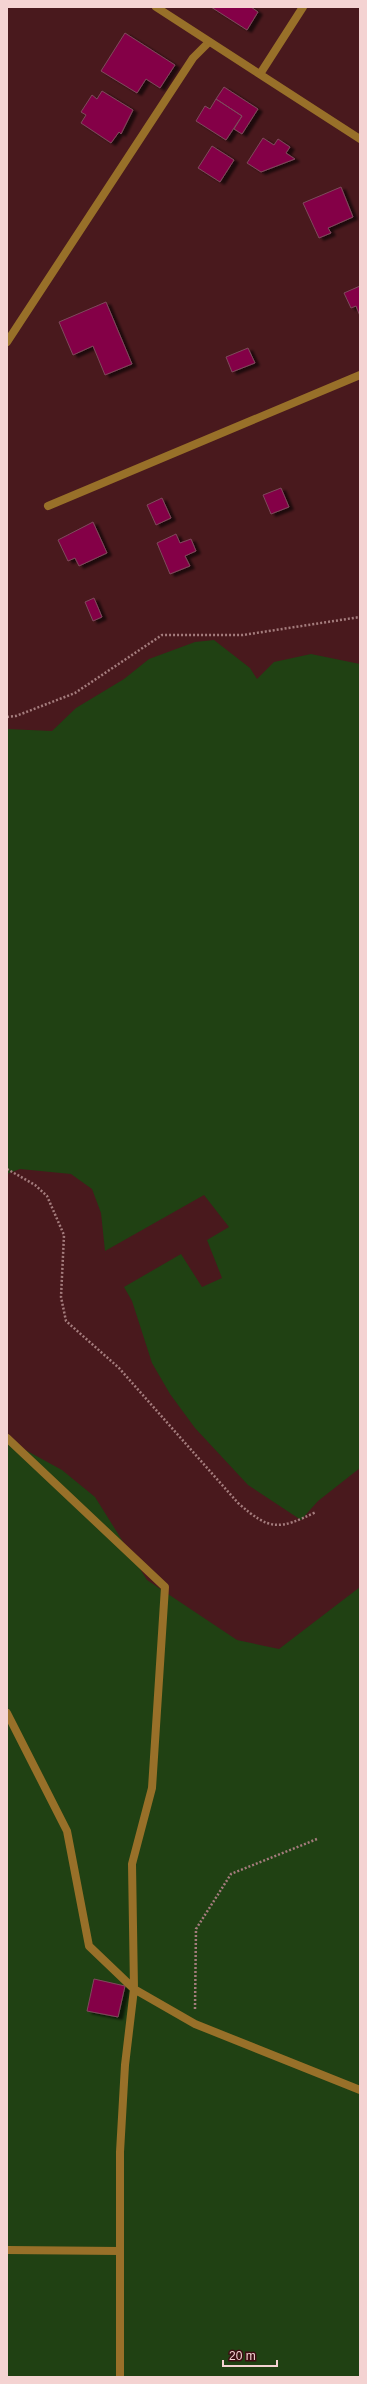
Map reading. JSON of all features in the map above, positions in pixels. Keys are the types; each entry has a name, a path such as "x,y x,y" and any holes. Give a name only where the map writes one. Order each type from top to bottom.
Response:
{"street":[{"path":"156,7 360,139"},
{"path":"260,74 303,7"},
{"path":"7,342 193,58 209,42"},
{"path":"48,506 360,376"},
{"path":"7,1438 165,1587 152,1788 132,1864 134,1990 125,2065 120,2144 120,2377"},
{"path":"7,1714 67,1831 89,1946 134,1990 195,2024 360,2090"},
{"path":"7,2250 120,2251"}],"path":[{"path":"7,717 16,716 75,693 162,635 243,635 360,617"},
{"path":"7,1169 35,1185 46,1196 64,1235 61,1297 66,1321 119,1368 238,1503 256,1519 275,1525 292,1524 316,1512"},
{"path":"195,2024 196,1929 231,1874 317,1839"}],"green space":[{"path":"214,640 250,668 257,679 274,662 311,654 360,664 360,1468 318,1501 301,1520 248,1485 195,1428 170,1394 152,1363 132,1301 124,1287 181,1254 202,1287 222,1278 207,1240 229,1227 204,1195 105,1251 101,1213 92,1189 71,1174 20,1169 7,1174 7,729 52,731 76,708 124,679 149,659 195,642"},
{"path":"7,1440 62,1470 95,1497 147,1580 237,1640 279,1649 360,1587 360,2377 7,2377"}],"building":[{"path":"211,7 251,7 258,12 247,30"},
{"path":"125,33 175,65 160,88 146,79 137,93 101,71"},
{"path":"224,87 258,109 242,134 234,129 242,116 216,99"},
{"path":"102,91 133,110 121,134 119,132 111,143 81,123 86,115 81,112 92,95 97,99"},
{"path":"216,99 242,116 226,140 196,121 205,106 210,109"},
{"path":"263,138 274,145 278,139 290,147 286,153 295,159 261,172 247,163"},
{"path":"212,146 234,160 220,182 198,168"},
{"path":"341,187 353,217 328,228 331,233 319,238 303,203"},
{"path":"360,286 360,316 356,306 351,308 344,293"},
{"path":"106,302 132,364 105,375 93,346 73,355 59,322"},
{"path":"248,348 255,363 232,372 226,357"},
{"path":"281,488 289,507 271,514 263,495"},
{"path":"162,498 171,518 156,525 147,505"},
{"path":"93,522 107,553 79,566 75,558 68,561 58,540"},
{"path":"176,534 180,543 191,539 196,551 185,556 190,566 170,574 157,543"},
{"path":"94,598 102,617 93,621 85,602"},
{"path":"94,1979 125,1986 118,2017 87,2011"}]}
